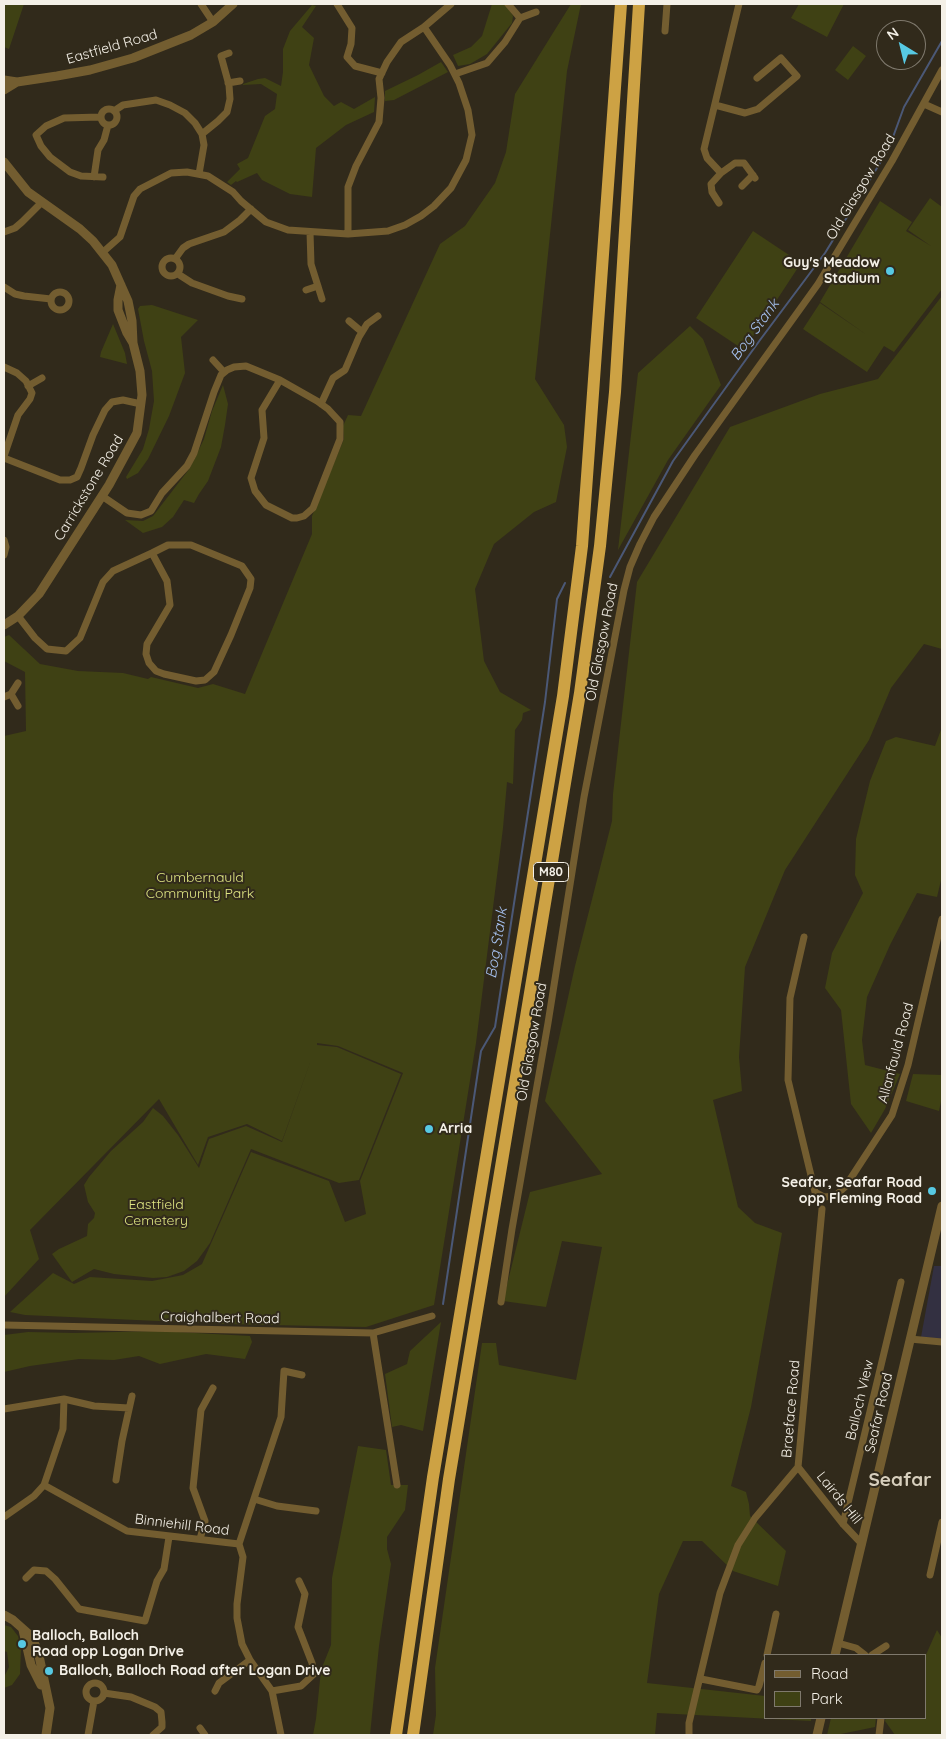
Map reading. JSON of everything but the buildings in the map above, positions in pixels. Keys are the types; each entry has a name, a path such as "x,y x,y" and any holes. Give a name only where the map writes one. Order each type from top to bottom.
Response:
{"highway":[{"name":"M80","path":"396,1735 433,1477 566,677 582,546 621,4"},
{"name":"M80","path":"413,1735 450,1479 580,693 599,556 615,392 639,4"}],"street":[{"path":"201,4 213,22"},
{"name":"Eastfield Road","path":"4,80 17,82 90,70 133,58 173,43 213,22 233,4"},
{"path":"337,4 352,28 351,44 347,57 355,66 382,73"},
{"path":"348,234 348,187 356,166 379,122 381,98 379,79 387,62 401,42 424,27 451,4"},
{"path":"508,4 520,18"},
{"path":"665,30 667,4"},
{"path":"720,173 707,158 704,149 739,4"},
{"path":"454,74 487,63 505,42 520,18 536,12"},
{"path":"102,253 120,237 134,196 140,189 171,173 187,172 208,176 233,192 266,222 278,227 310,232 348,234 388,231 406,225 434,206 451,188 466,160 472,135 468,110 450,65 424,27"},
{"path":"202,134 226,112 230,99 221,56 229,53"},
{"path":"714,104 745,113 758,109 798,76 781,58 757,78"},
{"name":"Old Glasgow Road","path":"502,1302 512,1229 548,1023 584,797 630,567 654,517 818,284 892,161 942,70"},
{"path":"228,83 240,80"},
{"name":"Eastfield Road","path":"4,90 17,82"},
{"path":"100,117 106,109 114,111 123,105 156,100 185,113 202,134 204,145 199,174"},
{"path":"924,104 942,112"},
{"path":"108,125 116,120 114,111"},
{"path":"100,117 102,122 108,125"},
{"path":"100,117 64,118 46,126 36,135 40,146 50,157 70,172 103,177"},
{"path":"94,177 98,150 104,140 108,125"},
{"name":"Carrickstone Road","path":"4,162 19,183 41,203 80,229 112,265 131,312 133,343 140,371 142,395 137,433 102,496 39,594 18,616 4,625"},
{"path":"719,203 712,192 711,184 720,173 734,163 744,163 754,176 742,186"},
{"path":"4,232 15,228 41,203"},
{"path":"174,259 189,244 224,232 251,209"},
{"path":"310,232 310,256 322,299"},
{"path":"170,258 174,259 180,266 178,274 168,276 162,270 165,261 170,258"},
{"path":"178,274 192,283 242,299"},
{"path":"306,290 318,286"},
{"path":"4,287 15,294 51,299"},
{"path":"321,404 334,378 346,370 362,332 378,316"},
{"path":"349,321 362,332"},
{"path":"212,360 224,372"},
{"path":"102,496 127,513 141,516 151,511 162,493 187,466 194,453 221,375 234,367 246,366 280,380 321,404 340,422 340,440 313,508 304,516 292,518 266,505 255,492 250,478 264,438 262,410 280,380"},
{"path":"4,367 17,373 26,381 32,393 30,399 18,415 4,457 60,480 70,480 77,476 93,435 105,410 112,402 123,400 141,404"},
{"path":"28,386 42,378"},
{"path":"4,540 6,547 4,555"},
{"path":"18,616 35,638 47,649 66,651 80,638 104,582 113,571 168,545 191,545 242,566 251,579 250,588 231,635 214,672 205,680 196,681 164,674 156,671 149,662 146,654 147,644 170,605 167,581 152,553"},
{"path":"18,683 7,696 18,706"},
{"name":"Allanfauld Road","path":"804,937 790,998 788,1080 815,1192 824,1197 835,1196 845,1187 892,1115 908,1065 942,918"},
{"name":"Seafar Road","path":"835,1654 942,1206"},
{"name":"Braeface Road","path":"689,1735 689,1724 720,1593 738,1545 755,1518 798,1467 822,1209"},
{"name":"Balloch View","path":"843,1524 901,1282"},
{"name":"Craighalbert Road","path":"4,1325 373,1333 432,1316"},
{"path":"373,1333 397,1485"},
{"path":"910,1339 942,1342"},
{"name":"Binniehill Road","path":"281,1735 272,1690 250,1660 242,1644 237,1618 243,1557 240,1544 281,1417 284,1371 302,1375"},
{"path":"200,1539 205,1521 193,1488 201,1410 214,1388"},
{"path":"116,1480 132,1396"},
{"path":"4,1409 64,1399 94,1406 129,1408"},
{"path":"4,1517 34,1496 44,1485 63,1429 64,1399"},
{"name":"Lairds Hill","path":"798,1467 843,1524 862,1544"},
{"name":"Binniehill Road","path":"44,1485 127,1531 240,1544"},
{"path":"254,1499 277,1506 316,1511"},
{"path":"930,1576 942,1522"},
{"path":"26,1578 34,1570 46,1571 55,1579 79,1609 145,1621 157,1581 164,1569 169,1536"},
{"path":"272,1690 302,1686 314,1674 312,1663 298,1627 305,1594 299,1581"},
{"path":"767,1654 776,1614"},
{"path":"4,1615 13,1620 23,1630 30,1664 45,1692 50,1708 46,1735"},
{"path":"838,1643 856,1648 864,1654"},
{"path":"874,1654 886,1646"},
{"path":"215,1691 219,1683 250,1660"},
{"path":"701,1679 757,1690 764,1667"},
{"path":"95,1683 102,1686 104,1693 100,1699 94,1701 88,1697 86,1690 88,1686 95,1683"},
{"path":"104,1693 131,1697 155,1707 161,1712 162,1727 153,1735"},
{"path":"88,1735 94,1701"},
{"path":"817,1735 821,1719"},
{"path":"879,1735 881,1719"},
{"path":"200,1728 205,1735"}],"shaded area":[{"path":"934,1266 942,1266 942,1339 921,1337"}],"green space":[{"path":"4,4 24,4 9,49 4,47"},
{"path":"492,4 506,4 513,16 512,23 487,54 470,64 458,66 453,55 471,47 482,36"},
{"name":"Cumbernauld Community Park","path":"571,4 581,4 567,71 535,379 564,425 567,447 556,502 534,512 494,544 475,589 484,661 500,692 531,710 523,713 522,720 515,730 513,784 507,782 476,1043 434,1305 366,1327 225,1324 25,1315 10,1312 53,1273 74,1284 90,1277 152,1281 183,1275 202,1264 251,1152 329,1181 345,1222 366,1214 360,1181 403,1073 338,1046 317,1043 317,1045 337,1047 401,1074 359,1180 339,1183 251,1149 210,1243 197,1261 184,1271 167,1277 153,1278 114,1274 94,1269 72,1282 52,1254 87,1236 88,1224 94,1218 95,1213 88,1202 84,1185 111,1151 143,1122 153,1108 163,1116 178,1135 199,1168 209,1139 246,1126 282,1142 312,1057 282,1141 247,1124 208,1137 198,1165 159,1099 30,1230 39,1259 4,1297 4,736 26,731 25,672 4,661 4,637 9,635 40,664 78,671 123,673 148,679 151,677 198,688 213,684 245,694 312,534 312,516 344,439 343,426 348,415 361,416 440,244 465,226 495,183 506,152 515,94"},
{"path":"799,4 844,4 827,37 791,18"},
{"path":"312,5 316,6 302,27 314,38 309,65 324,96 334,106 341,102 354,109 375,97 374,112 346,125 316,148 312,197 290,194 262,180 257,173 236,181 231,185 227,182 240,169 237,164 248,158 265,116 275,109 277,94 261,84 243,84 265,78 281,86 283,49 290,31"},
{"path":"853,46 866,56 848,80 835,70"},
{"path":"441,62 448,72 394,100 385,101 385,91"},
{"name":"Guy's Meadow Stadium","path":"930,198 942,207 942,289 894,352 884,346 867,372 803,329 820,303 867,335 820,302 880,201 912,222 906,231 931,246 908,230"},
{"path":"753,231 801,263 744,350 696,318"},
{"path":"942,296 942,649 924,644 891,688 869,740 785,870 745,967 739,1057 742,1091 713,1100 738,1207 755,1223 782,1233 751,1407 731,1486 746,1492 750,1516 786,1551 778,1586 733,1571 702,1541 683,1541 659,1594 647,1683 764,1696 764,1719 657,1713 655,1735 433,1735 436,1715 435,1668 482,1343 496,1343 499,1365 576,1380 602,1247 562,1241 546,1307 503,1301 530,1192 602,1174 545,1101 575,966 612,821 613,794 637,582 730,427 820,394 878,379"},
{"path":"152,305 198,320 181,337 185,373 169,416 148,459 138,473 127,479 126,477 143,449 154,401 152,371 138,309 140,306"},
{"path":"113,324 125,353 127,364 100,357"},
{"path":"690,326 703,339 721,385 668,460 618,550 638,373"},
{"path":"223,385 228,404 225,425 221,447 208,481 194,503 184,500 173,517 162,527 143,533 125,520 143,521 153,516 190,468 204,439 212,411"},
{"path":"942,727 942,876 937,897 917,893 890,945 867,997 862,1040 865,1065 900,1074 885,1109 871,1133 851,1104 841,1010 825,988 832,953 863,893 855,875 856,839 870,781 886,741 896,737 935,746"},
{"path":"913,1074 942,1075 942,1097 939,1111 906,1101"},
{"path":"441,1322 423,1431 401,1425 392,1427 385,1374 407,1364 410,1351"},
{"path":"159,1331 250,1336 252,1342 245,1359 206,1354 160,1364 139,1356 114,1360 79,1359 4,1372 4,1335 28,1332"},
{"path":"358,1446 386,1450 391,1485 408,1485 405,1510 387,1537 387,1549 391,1564 379,1646 370,1735 313,1735 321,1670 331,1645 332,1578"},
{"path":"4,1625 11,1627 18,1636 21,1649 20,1674 12,1685 4,1688 4,1677 9,1667 7,1652 4,1651"},
{"path":"937,1630 942,1638 942,1735 895,1735 885,1721 886,1719 926,1719 926,1655"},
{"path":"772,1719 811,1719 811,1721"},
{"path":"831,1719 876,1719 875,1727 827,1735"}],"waterway":[{"name":"Bog Stank","path":"610,577 673,461 825,253 889,148 904,107 942,41"},
{"name":"Bog Stank","path":"443,1304 481,1051 495,1027 545,702 557,599 565,583"}],"place":[{"name":"Guy's Meadow Stadium","path":"890,271"},
{"name":"Arria","path":"429,1129"},
{"name":"Seafar, Seafar Road opp Fleming Road","path":"932,1191"},
{"name":"Balloch, Balloch Road opp Logan Drive","path":"22,1644"},
{"name":"Balloch, Balloch Road after Logan Drive","path":"49,1671"}],"district":[{"name":"Seafar","path":"900,1480"}],"park label":[{"name":"Eastfield Cemetery","path":"156,1214"}]}
